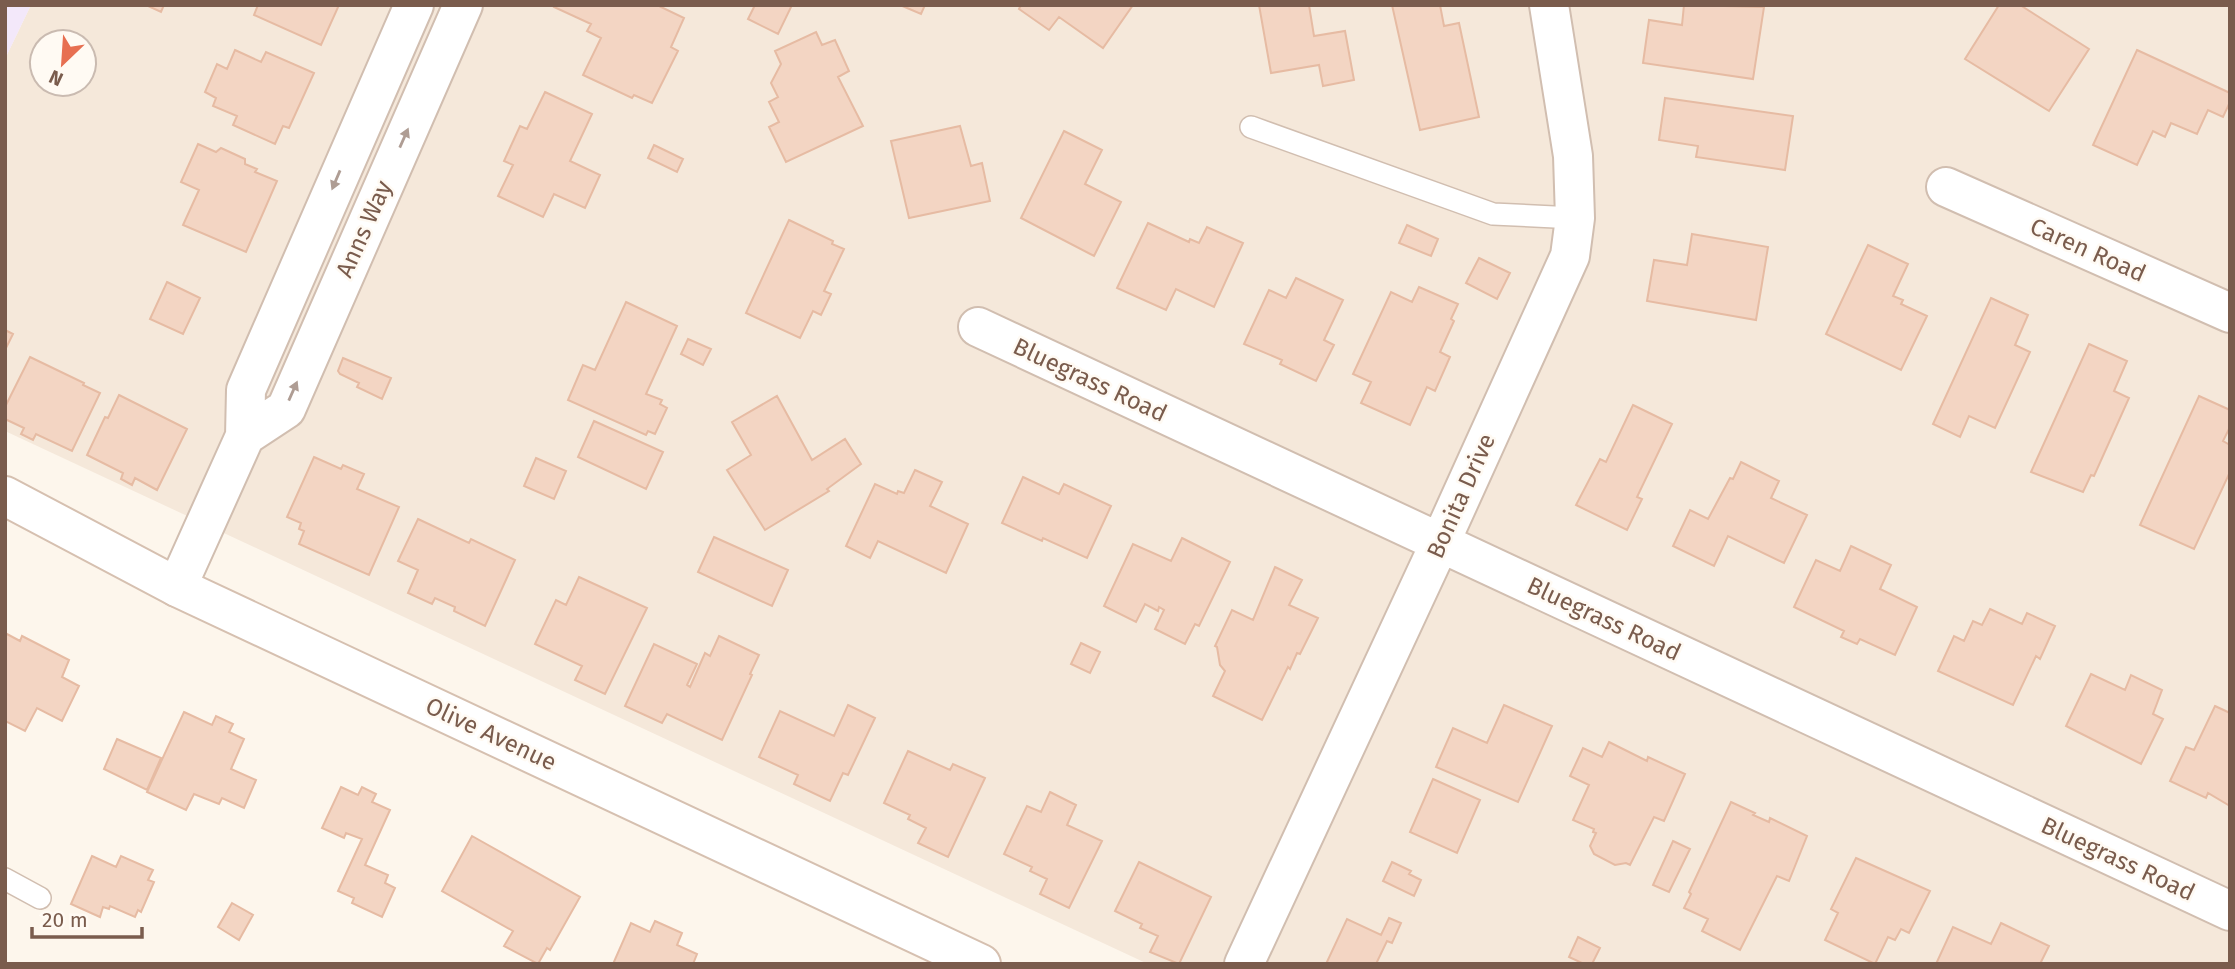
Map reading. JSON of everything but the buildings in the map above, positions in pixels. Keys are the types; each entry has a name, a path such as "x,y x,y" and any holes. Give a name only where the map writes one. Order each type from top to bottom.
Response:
{"street":[{"name":"Anns Way","path":"177,587 245,436 246,390 414,5"},
{"name":"Anns Way","path":"245,436 286,409 463,5"},
{"name":"Bonita Drive","path":"1244,964 1570,256 1575,218 1573,156 1549,5"},
{"name":"Caren Road","path":"1946,187 2230,313"},
{"name":"Bluegrass Road","path":"978,327 2230,911"},
{"name":"Olive Avenue","path":"5,496 177,587 981,964"}],"lane":[{"path":"1251,127 1493,214 1575,218"},
{"path":"5,879 40,898"}],"shaded area":[{"path":"5,5 31,5 5,59"},
{"path":"31,5 2230,5 2230,964 1148,964 5,431 5,59"}]}
